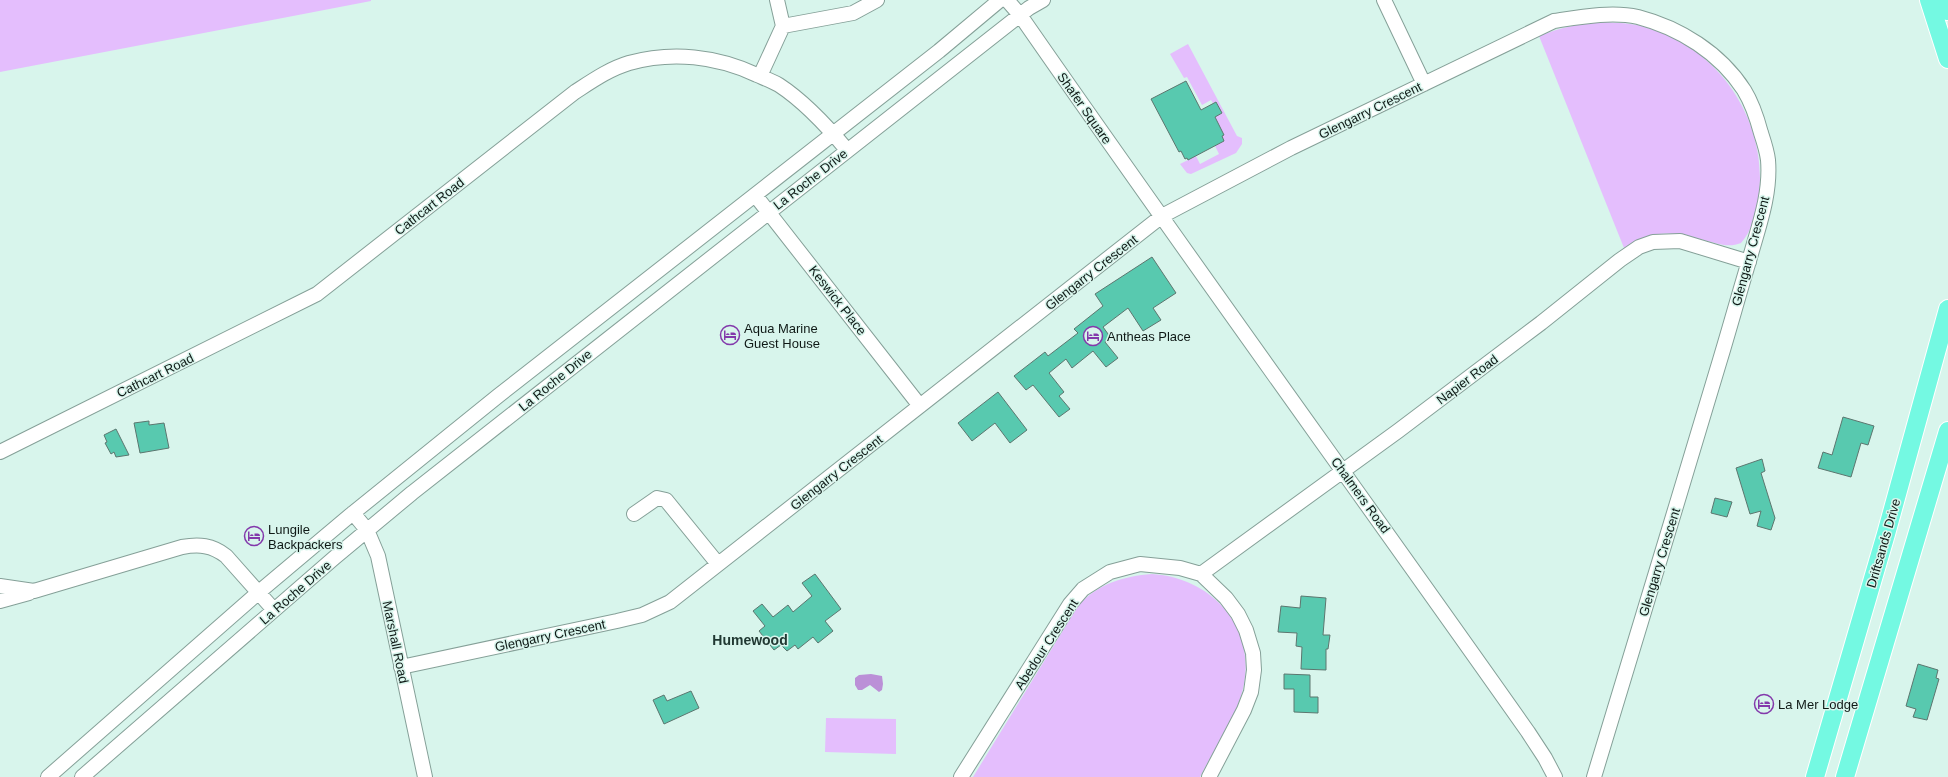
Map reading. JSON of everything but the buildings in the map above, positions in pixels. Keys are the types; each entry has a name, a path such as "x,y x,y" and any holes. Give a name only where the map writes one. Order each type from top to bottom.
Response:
{"main road":[{"path":"1929,0 1948,59"},
{"path":"1944,0 1948,11"},
{"name":"Driftsands Drive","path":"1815,777 1886,534 1948,309"},
{"path":"1845,777 1948,431"}],"street":[{"path":"760,76 783,26 777,0"},
{"path":"783,26 853,13 877,0"},
{"name":"La Roche Drive","path":"48,777 259,592 353,513 498,396 832,133 939,51 1000,0"},
{"name":"Shafer Square","path":"1007,0 1020,15 1162,216"},
{"name":"La Roche Drive","path":"82,777 367,530 847,150 1020,15 1043,0"},
{"path":"1384,0 1424,84"},
{"name":"Glengarry Crescent","path":"401,667 642,615 670,602 1162,216 1290,148 1554,20 1595,15 1636,17 1671,28 1705,49 1744,90 1759,123 1768,159 1768,177 1765,203 1749,262 1594,777"},
{"name":"Cathcart Road","path":"0,452 317,294 575,92 605,73 629,63 663,57 694,57 718,60 760,76 777,84 798,99 847,150"},
{"name":"Keswick Place","path":"755,195 920,406"},
{"name":"Chalmers Road","path":"1162,216 1310,427 1343,470 1528,732 1546,758 1555,777"},
{"name":"Napier Road","path":"1201,574 1398,431 1639,247 1653,242 1680,241 1749,262"},
{"path":"634,514 657,498 666,500 718,564"},
{"name":"Marshall Road","path":"353,513 367,530 378,556 425,777"},
{"path":"0,601 196,544 216,549 226,556 274,610"},
{"name":"Abedour Crescent","path":"961,777 1070,604 1083,589 1110,572 1140,564 1180,568 1201,574 1226,598 1238,614 1246,630 1253,653 1254,670 1251,692 1244,710 1209,777"},
{"path":"0,586 34,591"}],"shaded area":[{"path":"0,0 371,0 371,1 0,72"},
{"path":"1603,22 1637,25 1672,37 1694,50 1713,67 1730,86 1743,107 1752,130 1758,155 1760,180 1759,197 1753,222 1746,237 1741,243 1724,245 1684,235 1664,234 1645,237 1624,248 1539,36 1570,26"},
{"path":"1188,44 1237,136 1242,138 1242,144 1236,153 1191,174 1187,173 1180,164 1196,156 1200,164 1219,154 1215,146 1224,141 1222,136 1224,135 1215,117 1222,113 1216,102 1213,103 1211,100 1202,105 1187,77 1184,78 1170,54"},
{"path":"1152,574 1175,578 1195,586 1213,597 1228,612 1238,630 1244,650 1246,673 1241,696 1228,727 1200,777 973,777 1078,606 1085,598 1112,582"},
{"path":"871,674 882,676 882,690 879,692 870,685 862,690 858,690 855,685 855,678 859,675"},
{"path":"826,718 896,719 896,754 825,752"}],"place":[{"name":"Aqua Marine Guest House","path":"730,335"},
{"name":"Antheas Place","path":"1093,336"},
{"name":"Lungile Backpackers","path":"254,536"},
{"name":"La Mer Lodge","path":"1764,704"}],"district":[{"name":"Humewood","path":"750,640"}]}
